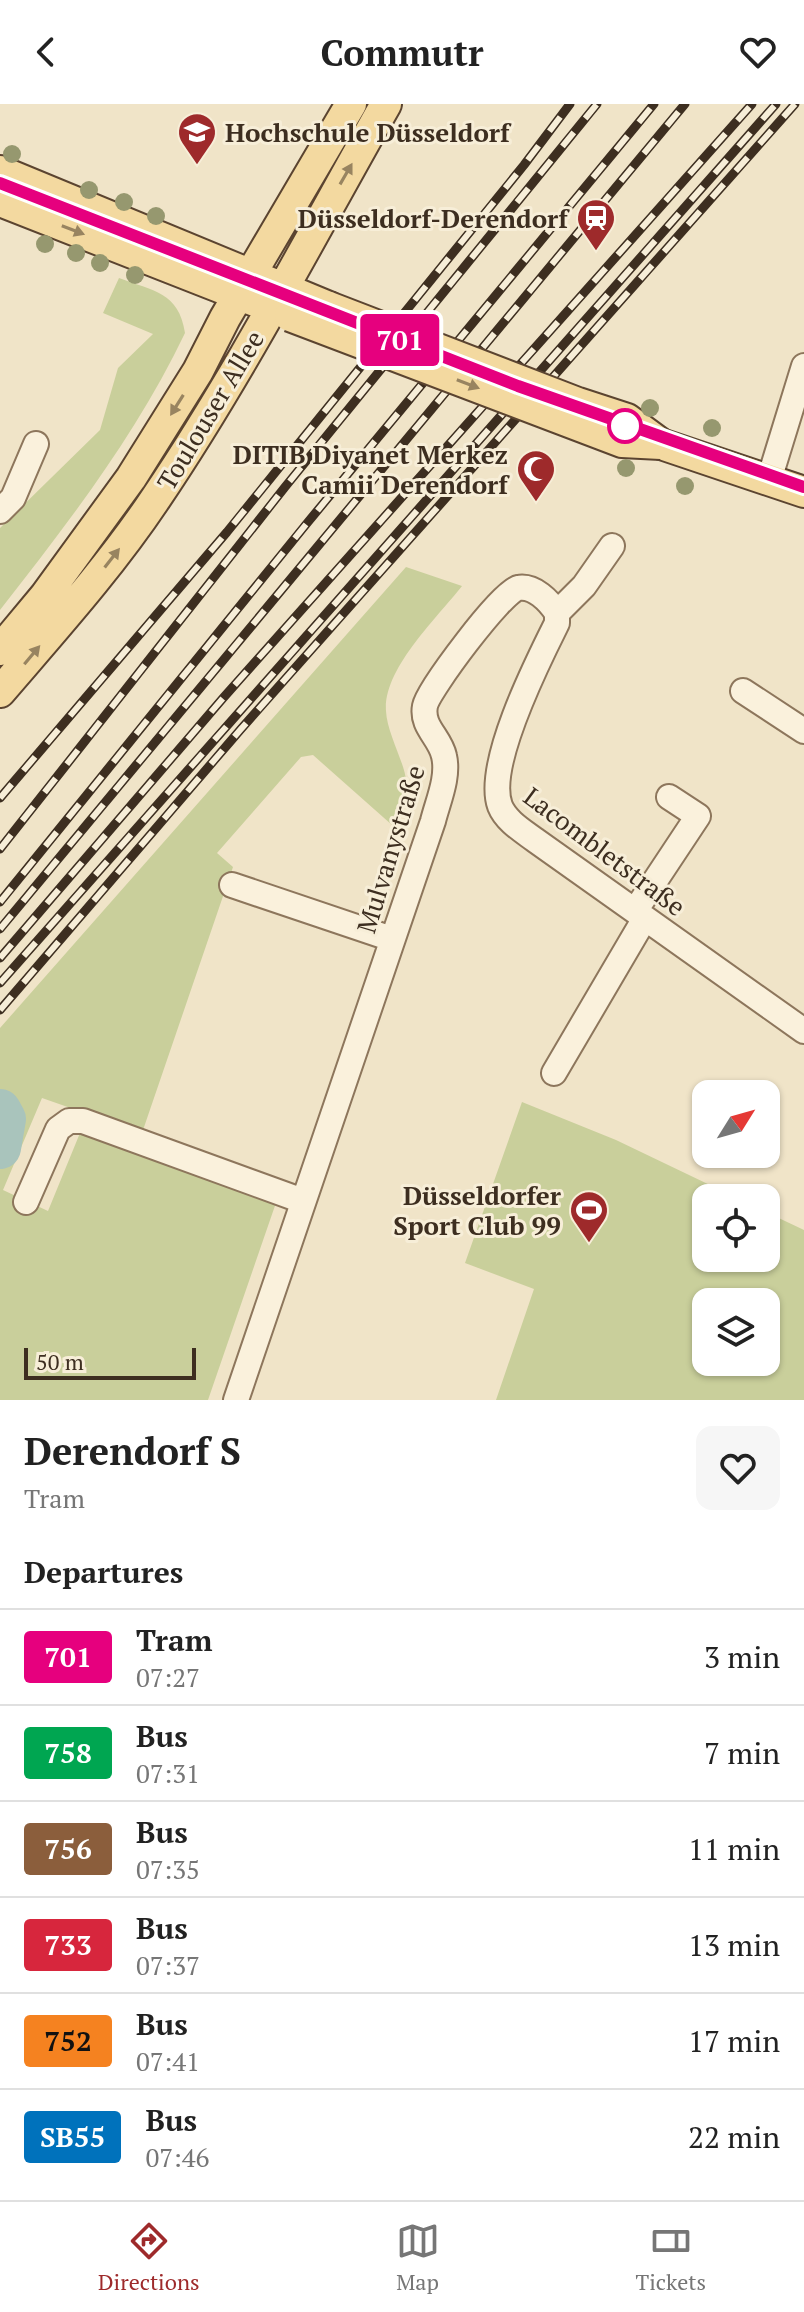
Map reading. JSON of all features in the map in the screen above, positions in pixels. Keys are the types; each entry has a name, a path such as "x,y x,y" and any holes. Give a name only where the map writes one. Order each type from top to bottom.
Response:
{"main road":[{"name":"Toulouser Allee","path":"0,650 45,596 131,478 198,371 351,104"},
{"name":"Toulouser Allee","path":"0,692 118,552 287,302 386,104"},
{"path":"0,171 245,285 608,438 661,444 804,492"},
{"path":"0,201 245,285"}],"street":[{"path":"769,480 804,366"},
{"path":"0,511 13,498 36,444"},
{"path":"557,613 584,586 612,546"},
{"name":"Mulvanystraße","path":"236,1400 433,821 445,775 443,750 425,719 427,696 494,607 510,591 518,588 537,593 546,598 557,613"},
{"name":"Lacombletstraße","path":"557,613 557,623 520,699 504,749 499,801 506,816 804,1031"},
{"path":"743,691 804,731"},
{"path":"554,1073 640,914 698,816 669,797"},
{"path":"232,885 392,939"},
{"path":"26,1202 58,1129 69,1121 83,1121 303,1201"}],"green space":[{"path":"119,278 153,290 170,301 182,319 185,333 123,442 76,511 0,610 0,528 100,430 118,368 153,334 103,313"},
{"path":"406,567 462,586 402,661 387,695 387,720 406,783 392,825 313,755 301,757 217,853 233,867 142,1133 42,1098 3,1190 48,1211 80,1133 90,1126 278,1197 208,1400 0,1400 0,1028"},
{"name":"Düsseldorfer Sport Club 99","path":"522,1102 616,1140 708,1184 692,1184 692,1272 780,1272 780,1219 804,1230 804,1400 496,1400 534,1289 465,1263"}],"waterway":[{"path":"0,1110 5,1119 0,1148"}],"tram line":[{"path":"0,183 518,386 804,487"},
{"name":"701","path":"0,183 518,386 804,487"}],"railway":[{"path":"0,798 227,532 570,104"},
{"path":"0,849 285,487 597,104"},
{"path":"0,902 308,522 654,104"},
{"path":"0,929 685,104"},
{"path":"0,958 224,697 752,104"},
{"path":"0,983 776,104"},
{"path":"0,1010 241,729 795,104"}],"place":[{"name":"Hochschule Düsseldorf","path":"197,166"},
{"name":"Düsseldorf-Derendorf","path":"596,252"},
{"name":"DITIB Diyanet Merkez Camii Derendorf","path":"536,503"},
{"name":"Düsseldorfer Sport Club 99","path":"589,1244"}]}
